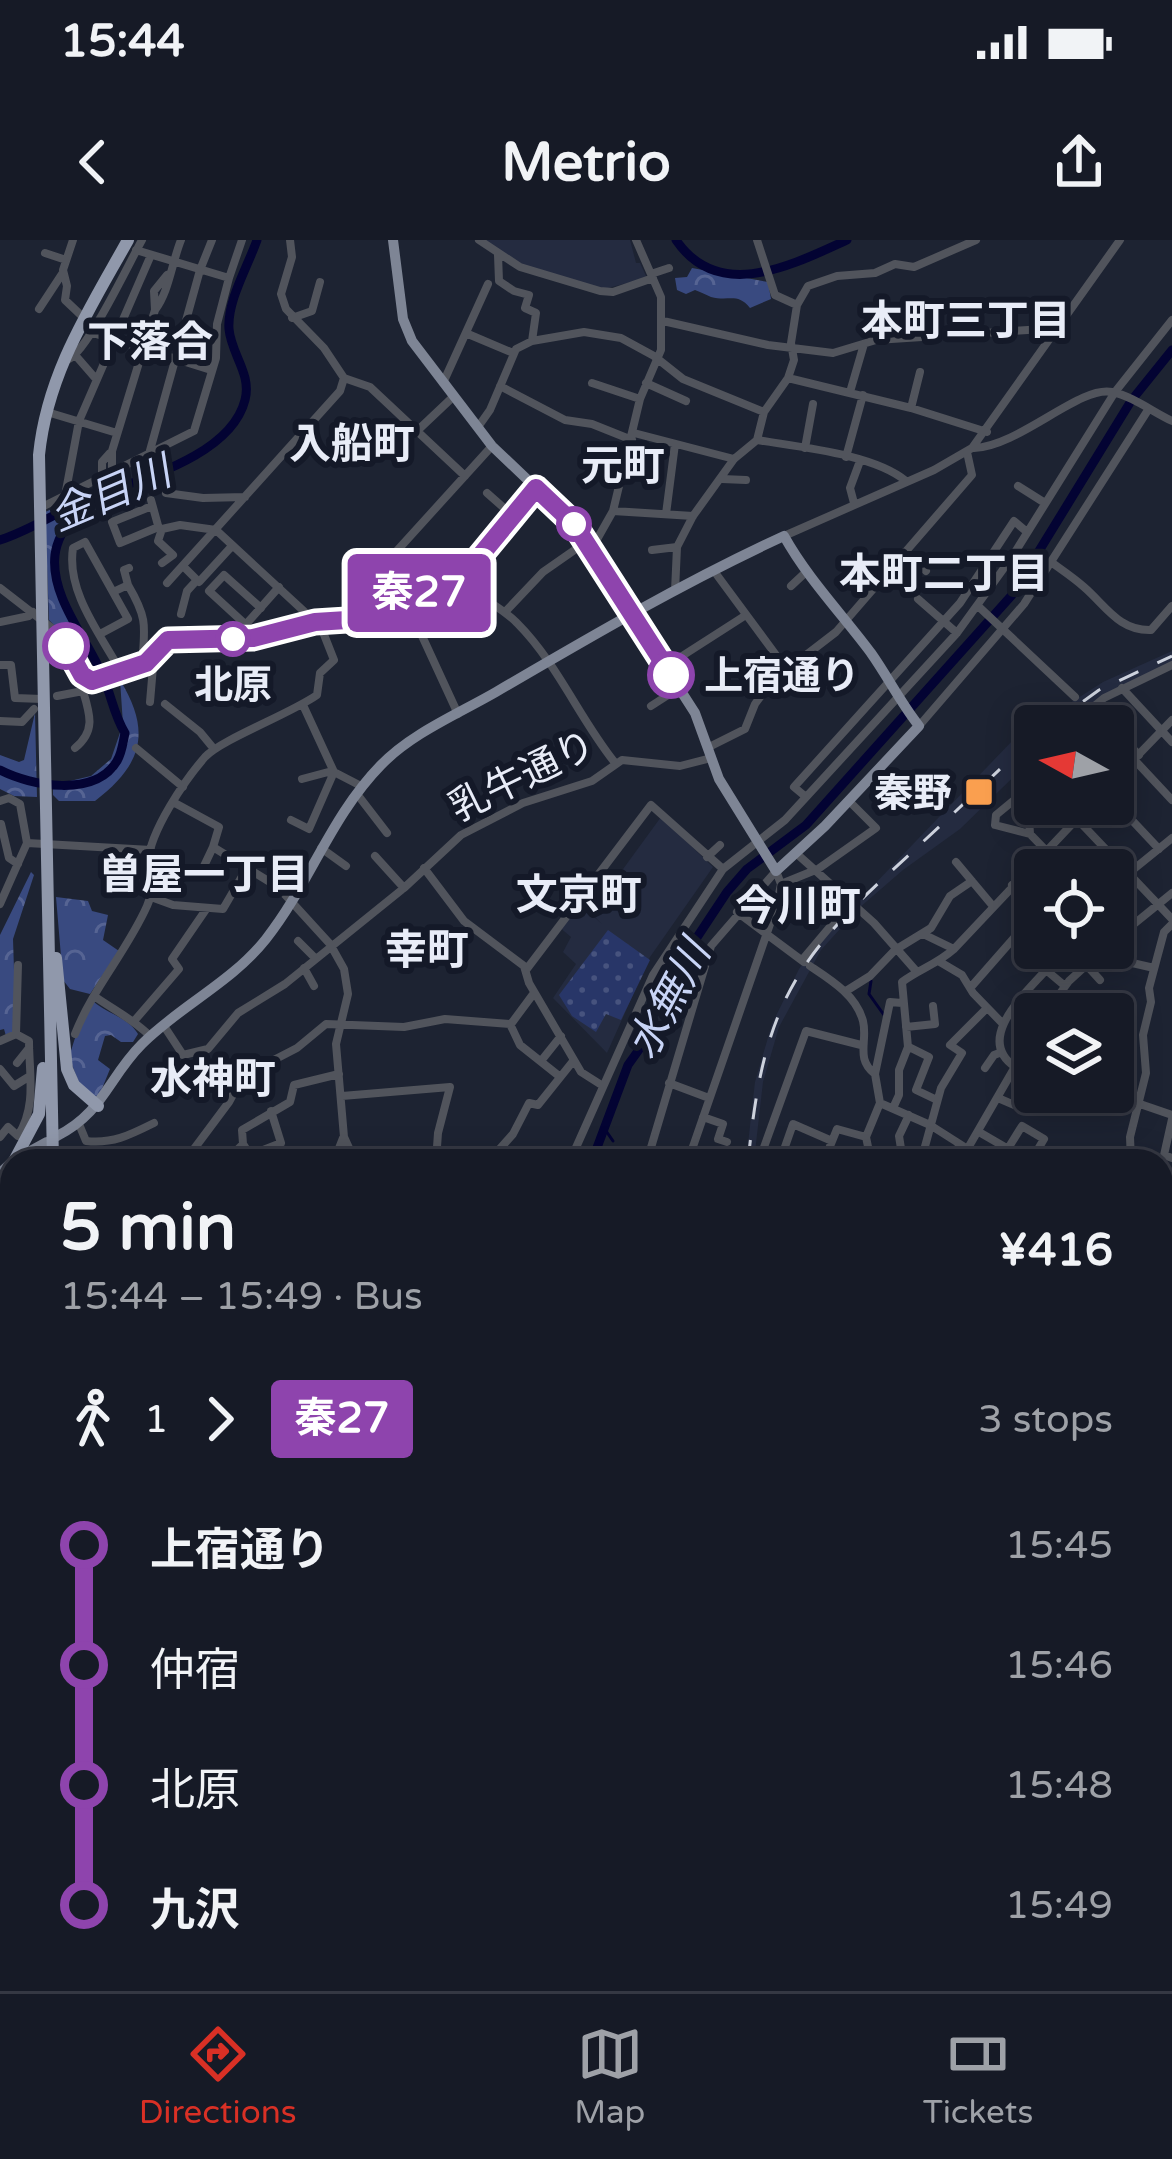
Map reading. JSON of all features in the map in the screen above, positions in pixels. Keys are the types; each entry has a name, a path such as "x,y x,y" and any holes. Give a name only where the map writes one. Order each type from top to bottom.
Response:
{"highway":[{"path":"53,1149 44,702 37,615 39,455 58,369 115,263 132,243"},
{"path":"49,921 67,1070 74,1085 98,1106"},
{"path":"20,1149 39,1114 48,1007"}],"main road":[{"path":"35,1149 79,1124 150,1036 250,957 291,902 359,790 395,752 549,661 631,615 675,590 713,570 784,536 917,724 848,801 775,869 719,778 701,724 631,615 589,546 574,524 491,446 405,327 393,240"}],"street":[{"path":"27,295 41,305 62,274 74,240"},
{"path":"96,379 73,357 93,333 132,243 142,240"},
{"path":"112,473 112,451 142,349 182,240"},
{"path":"148,456 212,240"},
{"path":"41,510 194,431 242,240"},
{"path":"479,240 498,255 548,278 606,292 669,268"},
{"path":"505,612 543,572 589,546 613,511 664,321 661,297 637,240"},
{"path":"758,240 777,297 797,305"},
{"path":"675,590 677,547 693,516 734,459 757,440 764,412 788,378 794,360 791,348 797,305 813,284 836,276 875,273 888,266 914,267 976,240"},
{"path":"969,450 987,432 1120,240"},
{"path":"132,243 151,256 229,278"},
{"path":"295,243 281,294 292,317 324,348 344,379 365,383 465,476"},
{"path":"45,253 66,260"},
{"path":"498,255 499,281 529,295 525,308 536,313 532,341"},
{"path":"65,496 79,421 151,256"},
{"path":"62,274 66,305 84,318"},
{"path":"292,317 312,311 320,282"},
{"path":"443,383 488,284"},
{"path":"575,1149 653,975 723,869 806,797 980,608 1116,393 1172,320"},
{"path":"664,321 791,348 843,353 864,344 1060,328"},
{"path":"477,428 512,353 532,341 584,332 613,335 705,390 764,412"},
{"path":"93,333 212,370"},
{"path":"468,334 512,353"},
{"path":"850,392 864,344"},
{"path":"911,408 920,372"},
{"path":"788,378 987,432"},
{"path":"166,584 340,391 344,379"},
{"path":"646,382 686,400"},
{"path":"592,383 640,399"},
{"path":"500,386 566,420 734,459"},
{"path":"784,536 969,450 1023,434 1092,394 1116,393 1172,421"},
{"path":"846,457 862,395"},
{"path":"417,431 454,396"},
{"path":"805,448 813,404"},
{"path":"917,724 1003,627 1051,562 1147,409"},
{"path":"46,411 117,433"},
{"path":"757,440 846,457 892,471 906,481"},
{"path":"666,514 675,444"},
{"path":"428,590 394,554 491,446"},
{"path":"710,753 745,729 758,698 823,645 972,475 969,450"},
{"path":"102,478 102,462 112,451"},
{"path":"854,503 850,488 860,461"},
{"path":"720,479 746,480"},
{"path":"1018,486 1046,503"},
{"path":"0,664 11,665 14,698 44,702 83,691 93,680 142,664 168,640 253,638 315,622 347,620 458,576 536,488"},
{"path":"166,493 203,499 244,497"},
{"path":"488,496 512,515"},
{"path":"75,1034 151,897 151,850 183,787 214,749 317,695 320,673 335,655 315,622 216,530 180,525 161,530 156,528 120,543 112,522 151,503 161,530 158,541 173,555 162,563"},
{"path":"613,511 693,516"},
{"path":"806,797 794,787 945,622 1013,520 1028,532"},
{"path":"100,634 128,620 85,542 74,548 71,561 77,588 119,673"},
{"path":"181,609 187,591 232,546"},
{"path":"652,550 677,547"},
{"path":"904,552 924,567"},
{"path":"1051,562 1087,589 1115,619 1145,632 1161,622 1172,606"},
{"path":"182,566 197,580"},
{"path":"128,568 124,570 128,585 140,604 147,631 142,664"},
{"path":"713,570 787,670"},
{"path":"791,586 806,572"},
{"path":"245,624 209,591 224,575 261,608"},
{"path":"458,576 467,588 505,612 549,661 616,764"},
{"path":"113,592 128,585"},
{"path":"233,639 279,587"},
{"path":"0,588 60,637 82,675 93,680"},
{"path":"404,599 458,714"},
{"path":"918,599 957,633"},
{"path":"980,608 1075,697"},
{"path":"0,622 37,615"},
{"path":"665,667 746,615"},
{"path":"1161,622 1172,629"},
{"path":"150,702 154,655"},
{"path":"1097,705 1172,665"},
{"path":"651,706 679,688"},
{"path":"1122,688 1172,742"},
{"path":"73,734 76,747 90,729 83,691"},
{"path":"0,721 22,722 44,702"},
{"path":"165,704 214,749"},
{"path":"303,705 334,772 359,790 387,833"},
{"path":"1172,720 1134,760 1172,800"},
{"path":"136,748 183,787"},
{"name":"乳牛通り","path":"164,1026 183,1055 199,1053 238,1013 304,968 468,830 523,803 592,781 626,760 680,766 710,753"},
{"path":"302,779 334,772"},
{"path":"291,820 309,829 334,772"},
{"path":"1014,799 994,819 998,827 1030,834 1045,849"},
{"path":"0,801 16,800 24,809 27,843 0,904"},
{"path":"781,884 814,870 876,828 848,801"},
{"path":"173,802 219,827 204,866"},
{"path":"526,970 651,805 723,869"},
{"path":"1134,822 1159,849"},
{"path":"1,824 9,858 18,864"},
{"path":"1009,829 1014,825"},
{"path":"1029,825 1030,834"},
{"path":"1049,849 1071,825"},
{"path":"1083,825 1106,849"},
{"path":"1134,871 1172,838"},
{"path":"27,843 151,850"},
{"path":"707,856 720,845"},
{"path":"213,847 248,866 330,944 348,986 335,1044 344,1137 350,1149"},
{"path":"320,848 346,866"},
{"path":"796,854 874,923 916,972"},
{"path":"373,857 404,888"},
{"path":"956,862 992,905"},
{"path":"151,897 173,905 226,906 248,866"},
{"path":"424,868 464,921 526,970 583,1075 603,1086"},
{"path":"651,1149 711,946 775,869 781,884 767,934 692,1149"},
{"path":"1130,1149 1146,1073 1145,1021 1154,968 1167,941 1163,932 1172,922 1134,878"},
{"path":"846,991 870,976 895,950 931,928 950,896 972,881"},
{"path":"893,1108 908,1047 902,982 940,962 1014,887"},
{"path":"1134,924 1172,893"},
{"path":"805,963 850,903"},
{"path":"135,1020 179,969 172,959 207,908"},
{"path":"737,912 846,991 863,1022 865,1063 875,1074"},
{"path":"923,934 954,949"},
{"path":"971,987 1014,937"},
{"path":"298,941 315,958"},
{"path":"940,962 962,975 1003,1024"},
{"path":"16,1034 18,964"},
{"path":"1134,964 1154,968"},
{"path":"304,968 314,986"},
{"path":"1060,993 1082,969"},
{"path":"1090,969 1100,980"},
{"path":"1014,1066 999,1041 1003,1024 1046,970 1065,986"},
{"path":"511,1024 534,992"},
{"path":"94,996 135,1020 150,1036"},
{"path":"869,1149 866,1137 880,1103 875,1074 890,1002 902,1004"},
{"path":"906,1027 935,1024 932,1006"},
{"path":"1135,1007 1145,1021"},
{"path":"924,1149 937,1100 962,1053 950,1045 986,1008"},
{"path":"193,1149 243,1076 297,1048 326,1024 404,1027 445,1019 511,1024"},
{"path":"511,1024 520,1045 560,1076"},
{"path":"763,1149 806,1030 861,1045"},
{"path":"0,1041 16,1034"},
{"path":"0,1118 18,1136 28,1116 30,1076 25,1056 29,1041 16,1034"},
{"path":"541,1061 561,1036"},
{"path":"908,1047 929,1057 916,1090 937,1100"},
{"path":"985,1068 994,1054 1002,1052"},
{"path":"500,1149 529,1103 538,1105 574,1060"},
{"path":"0,1069 14,1086 30,1076"},
{"path":"966,1148 1014,1069"},
{"path":"246,1149 240,1132 290,1102 294,1085 340,1074"},
{"path":"670,1083 709,1098"},
{"path":"342,1096 450,1087 437,1149"},
{"path":"998,1097 1014,1105"},
{"path":"1134,1100 1172,1117 1164,1149"},
{"path":"880,1103 930,1125 966,1148"},
{"path":"266,1149 281,1143 271,1111"},
{"path":"901,1149 899,1136 909,1115"},
{"path":"703,1117 723,1124 718,1138 727,1142"},
{"path":"79,1124 86,1141 103,1143 120,1141 154,1123"},
{"path":"784,1149 793,1124 832,1141"},
{"path":"1008,1149 1022,1126 1044,1139 1038,1149"},
{"path":"0,1137 8,1127"},
{"path":"828,1149 837,1129 866,1137"},
{"path":"979,1132 1005,1149"},
{"path":"339,1149 344,1137"},
{"path":"766,1138 785,1145"},
{"path":"237,1149 242,1144"},
{"path":"956,1149 966,1148"}],"shaded area":[{"path":"482,240 630,240 636,263 647,278 604,289 519,264"},
{"path":"1172,651 1172,663 1091,705 1067,705 1103,682"},
{"path":"1014,739 1014,776 960,829 859,908 821,950 779,1027 763,1082 755,1149 747,1149 755,1082 772,1024 799,969 818,943"},
{"path":"661,817 713,867 650,957 607,1053 553,998 576,964 563,952 571,937 558,926 578,903 602,924 591,913"},
{"path":"608,930 650,960 621,1020 606,1014 596,1032 572,1016 559,995"}],"green space":[{"path":"692,268 768,282 771,299 750,308 737,299 677,290 675,278 687,277"},
{"path":"63,499 70,508 56,540 54,569 72,630 67,638 49,620 45,512"},
{"path":"120,680 139,732 132,761 95,801 59,801 53,785 91,776 111,759 123,724"},
{"path":"35,713 37,797 14,796 0,789 0,755 24,760"},
{"path":"31,872 34,875 13,939 16,1033 6,1036 0,1030 0,935"},
{"path":"56,897 88,901 92,911 108,915 103,940 119,951 90,994 70,989 63,980"},
{"path":"93,1001 138,1034 133,1042 105,1036 98,1060 110,1069 99,1096 92,1097 81,1088 69,1057 82,1016"}],"waterway":[{"path":"0,540 200,453 236,420 246,391 229,318 257,240"},
{"name":"金目川","path":"676,240 693,259 734,274 780,268 847,240"},
{"name":"水無川","path":"596,1149 628,1065 643,1044 653,1015 727,892 747,869 806,825 1012,595 1131,401 1172,350"},
{"path":"0,770 28,781 78,784 107,773 121,751 125,733 107,686 64,603 55,571 58,541 80,503"},
{"path":"871,981 869,994 884,1015"},
{"path":"604,1128 613,1141"}],"railway":[{"path":"1078,705 1099,690 1172,656"},
{"path":"750,1149 768,1045 782,1007 810,959 865,896 1014,757"}],"bus line":[{"name":"秦27","path":"66,646 82,675 92,681 146,663 168,640 253,638 315,622 347,620 458,576 536,488 574,524 671,675"}],"place":[{"name":"北原","path":"233,639"},
{"name":"上宿通り","path":"671,675"},
{"name":"秦野","path":"979,792"}],"district":[{"name":"本町三丁目","path":"966,320"},
{"name":"下落合","path":"150,341"},
{"name":"入船町","path":"352,443"},
{"name":"元町","path":"623,465"},
{"name":"本町二丁目","path":"944,573"},
{"name":"曽屋一丁目","path":"204,874"},
{"name":"文京町","path":"579,894"},
{"name":"今川町","path":"798,905"},
{"name":"幸町","path":"427,949"},
{"name":"水神町","path":"213,1078"}]}
